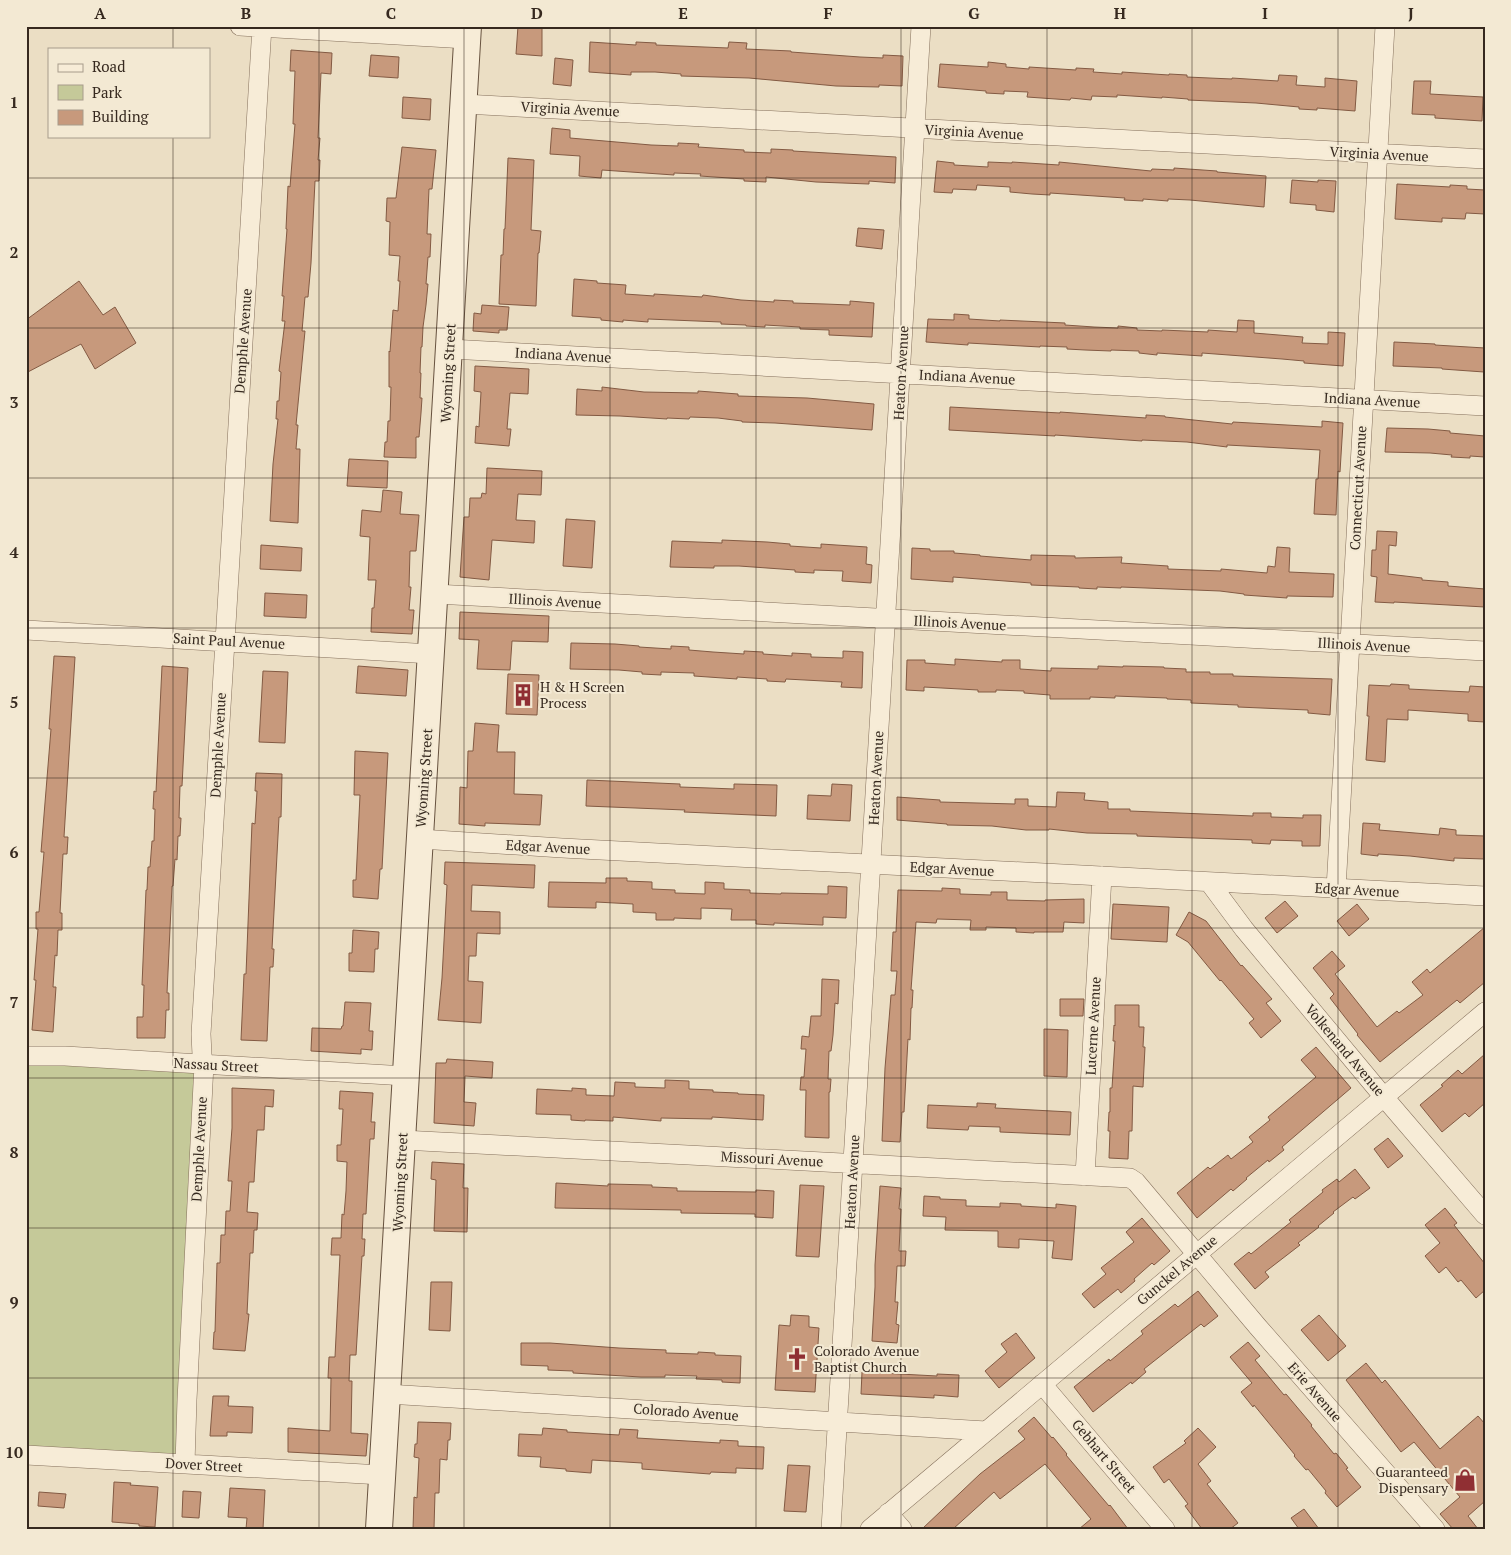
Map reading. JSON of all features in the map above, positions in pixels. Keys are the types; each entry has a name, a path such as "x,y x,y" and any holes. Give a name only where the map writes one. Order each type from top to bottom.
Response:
{"street":[{"path":"240,26 468,33"},
{"name":"Heaton Avenue","path":"831,1529 921,26"},
{"name":"Connecticut Avenue","path":"1336,889 1385,26"},
{"name":"Demphle Avenue","path":"185,1464 204,1064 201,1034 262,27"},
{"name":"Wyoming Street","path":"379,1529 468,33"},
{"name":"Virginia Avenue","path":"464,104 1485,160"},
{"name":"Indiana Avenue","path":"450,349 1485,406"},
{"name":"Illinois Avenue","path":"435,594 1485,651"},
{"name":"Saint Paul Avenue","path":"26,630 432,654"},
{"name":"Edgar Avenue","path":"420,840 1485,896"},
{"name":"Lucerne Avenue","path":"1085,1176 1102,876"},
{"name":"Volkenand Avenue","path":"1209,882 1244,929 1485,1216"},
{"name":"Gunckel Avenue","path":"870,1529 1485,1012"},
{"name":"Nassau Street","path":"26,1056 65,1056 406,1076"},
{"name":"Missouri Avenue","path":"402,1140 1130,1178 1136,1182 1196,1254"},
{"name":"Erie Avenue","path":"1196,1254 1435,1529"},
{"name":"Gebhart Street","path":"1042,1384 1165,1529"},
{"name":"Colorado Avenue","path":"387,1394 986,1430"},
{"name":"Dover Street","path":"26,1455 382,1475"},
{"path":"888,1513 902,1529"}],"green space":[{"path":"26,1056 204,1064 185,1464 26,1455"}],"building":[{"path":"518,26 542,26 542,56 516,54"},
{"path":"590,42 636,45 636,42 656,43 656,45 728,48 729,42 747,43 746,49 860,57 883,58 883,55 903,56 902,86 836,86 749,78 681,76 681,74 655,72 631,72 631,75 589,72"},
{"path":"291,50 332,53 331,74 321,73 318,138 320,138 319,181 315,181 311,263 302,331 305,331 296,425 298,425 296,449 300,449 298,523 270,521 278,419 276,419 277,401 279,401 281,372 279,371 285,321 282,321 284,296 282,296 288,186 290,187 295,124 293,124 295,71 290,71"},
{"path":"371,55 399,57 398,78 369,76"},
{"path":"555,58 573,60 571,86 553,84"},
{"path":"988,62 1006,64 1006,67 1029,69 1029,67 1076,70 1076,68 1094,69 1093,72 1169,74 1187,75 1187,77 1278,81 1279,75 1297,76 1296,85 1325,87 1325,78 1357,81 1355,111 1317,108 1317,110 1299,109 1299,107 1256,103 1117,95 1117,97 1092,96 1091,100 1071,98 1070,100 1027,97 1028,92 1004,91 1004,94 986,93 986,91 938,87 940,64 988,67"},
{"path":"1414,81 1431,81 1430,94 1483,97 1482,121 1435,118 1435,115 1412,114"},
{"path":"403,97 431,99 430,120 402,118"},
{"path":"552,128 570,130 570,138 651,145 678,146 678,143 699,144 698,147 744,150 744,152 771,153 771,149 896,157 895,183 869,181 869,184 816,182 766,177 766,182 700,176 701,174 674,173 674,175 602,170 601,178 579,176 580,156 550,154"},
{"path":"402,147 436,150 432,189 429,189 427,234 431,234 430,257 428,257 426,284 428,284 421,347 420,398 422,398 419,437 416,437 416,458 384,457 388,421 390,421 389,351 393,310 398,311 400,281 398,281 400,256 389,255 390,222 386,221 387,198 396,198"},
{"path":"508,158 534,160 531,230 541,231 538,253 536,306 499,304"},
{"path":"937,161 954,163 954,165 988,167 988,162 1059,165 1059,162 1151,171 1152,169 1174,170 1174,168 1266,176 1264,207 1190,200 1143,199 1143,201 1050,193 1050,195 1032,194 1010,192 1010,187 977,185 976,190 953,189 952,193 934,192"},
{"path":"1292,180 1336,181 1334,212 1316,210 1316,205 1290,203"},
{"path":"1397,184 1467,186 1467,189 1485,190 1485,214 1466,213 1465,219 1442,218 1442,222 1395,219"},
{"path":"858,228 884,230 882,249 856,246"},
{"path":"574,279 626,285 625,294 702,297 703,295 741,300 793,301 793,303 850,305 850,301 874,303 872,337 829,335 829,330 800,329 800,327 746,326 721,324 721,322 648,319 648,322 623,320 623,322 572,316"},
{"path":"79,281 103,315 115,307 136,343 95,369 81,344 26,373 26,320"},
{"path":"482,305 509,307 507,330 499,330 499,333 473,331 474,313 481,314"},
{"path":"954,314 969,315 969,319 1065,323 1065,325 1094,327 1118,328 1118,326 1137,328 1137,330 1162,331 1208,332 1208,330 1237,332 1238,320 1254,321 1254,333 1303,337 1302,343 1328,344 1328,332 1345,333 1343,366 1202,353 1202,356 1157,353 1157,355 1139,353 1139,351 926,342 928,319 954,320"},
{"path":"1394,342 1485,348 1484,372 1393,366"},
{"path":"475,366 529,369 528,394 510,393 507,429 511,429 509,446 475,443 476,426 479,427 481,392 474,391"},
{"path":"602,387 644,392 698,393 698,391 738,394 738,396 807,398 874,404 872,430 742,422 718,418 690,417 689,419 667,419 576,415 577,389 602,391"},
{"path":"950,407 1146,418 1146,415 1165,416 1232,424 1233,422 1322,427 1322,421 1343,423 1336,515 1314,514 1320,450 1227,445 1227,447 1187,442 949,430"},
{"path":"1387,428 1428,429 1485,436 1485,457 1470,456 1470,458 1430,453 1385,452"},
{"path":"349,459 388,461 387,488 347,486"},
{"path":"487,468 542,471 541,495 518,494 516,520 535,521 534,543 492,540 489,580 460,577 464,517 469,517 470,498 481,498 482,493 486,494"},
{"path":"383,490 402,492 400,514 419,515 416,551 410,551 409,587 411,587 409,610 414,610 412,634 371,632 376,580 368,580 370,537 360,536 362,510 381,512"},
{"path":"566,519 595,521 592,568 563,566"},
{"path":"1377,531 1397,532 1396,546 1389,545 1388,574 1448,582 1448,586 1485,589 1485,607 1375,602 1377,577 1371,576 1372,550 1376,550"},
{"path":"722,540 767,542 821,548 821,544 867,547 866,564 872,565 871,583 842,581 843,571 814,570 814,573 739,566 714,566 714,568 670,567 672,541 722,543"},
{"path":"261,545 302,548 301,571 260,569"},
{"path":"1277,547 1290,548 1289,572 1334,574 1333,597 1287,596 1287,598 1220,591 1121,587 1097,587 1097,589 953,577 953,582 911,579 912,548 1031,560 1031,555 1075,556 1075,558 1122,557 1121,563 1168,566 1168,569 1221,571 1221,569 1267,573 1268,566 1275,567"},
{"path":"265,593 307,595 306,618 264,616"},
{"path":"460,612 549,616 548,642 512,641 510,670 477,669 479,640 459,639"},
{"path":"571,643 615,644 671,649 671,646 689,647 689,650 713,652 744,654 744,651 792,656 792,653 811,654 811,657 843,658 843,651 863,652 862,688 841,687 842,682 786,679 785,682 737,677 737,679 694,676 694,673 661,672 661,675 619,670 570,669"},
{"path":"54,656 75,657 64,837 68,837 67,854 63,854 60,913 62,913 62,930 58,930 57,956 55,955 53,987 56,987 53,1032 32,1030 38,929 36,929 36,912 39,912 44,852 41,852 51,729 49,729"},
{"path":"955,659 1002,662 1002,660 1020,660 1020,669 1051,671 1051,668 1098,669 1098,666 1164,667 1186,669 1186,672 1210,672 1210,674 1233,674 1233,676 1332,679 1330,715 1308,713 1308,710 1191,703 1191,700 1167,698 1115,696 1115,698 1050,699 1050,695 1024,693 1024,691 996,690 996,692 978,692 978,690 924,687 924,691 906,690 907,660 925,660 925,663 955,665"},
{"path":"162,666 188,668 182,786 180,786 180,836 178,836 177,860 175,859 172,886 167,993 169,993 169,1010 166,1010 165,1038 137,1038 137,1017 143,1017 144,985 142,985 146,890 152,841 154,841 155,809 153,809 154,791 156,792"},
{"path":"358,666 408,670 406,696 356,693"},
{"path":"263,671 288,672 285,743 259,742"},
{"name":"H & H Screen Process","path":"508,674 539,675 537,715 506,714"},
{"path":"1391,684 1409,685 1409,689 1469,692 1470,686 1485,687 1485,722 1468,721 1468,714 1408,710 1408,720 1387,719 1385,762 1366,760 1369,685 1390,686"},
{"path":"475,723 499,725 497,752 515,752 514,794 542,795 540,825 485,823 485,826 459,824 460,787 467,788 468,751 473,751"},
{"path":"355,751 388,753 382,869 380,869 378,899 353,897 353,880 356,880 360,795 354,795"},
{"path":"256,773 282,774 272,949 274,949 273,967 270,967 267,1041 241,1040 244,974 246,974 252,823 255,824 257,791 255,791"},
{"path":"587,780 680,784 680,787 734,789 734,784 777,785 776,816 586,806"},
{"path":"832,784 852,785 850,821 807,819 808,795 831,796"},
{"path":"1057,792 1085,793 1084,800 1108,802 1108,809 1130,809 1130,811 1253,816 1253,813 1271,813 1271,817 1303,818 1303,815 1321,815 1320,846 1302,846 1302,841 1271,840 1270,844 1252,843 1252,840 1137,836 1137,834 1087,833 1049,829 1026,830 897,820 897,797 940,800 940,802 1015,804 1015,799 1028,799 1028,806 1056,807"},
{"path":"1363,823 1380,824 1379,830 1439,835 1440,828 1456,830 1456,835 1485,836 1485,859 1454,858 1454,861 1410,856 1361,854"},
{"path":"445,862 535,865 534,888 472,885 471,911 500,912 500,934 477,933 476,956 469,956 468,981 483,982 481,1023 438,1020 447,885 444,884"},
{"path":"606,878 627,878 627,881 652,882 652,889 675,890 675,893 705,894 705,882 724,883 724,889 750,890 750,893 828,894 828,886 847,887 846,918 823,917 823,925 774,923 774,925 756,924 756,920 731,920 732,909 701,908 701,919 674,918 674,920 656,920 656,913 633,912 633,904 596,902 596,908 548,907 549,882 606,883"},
{"path":"942,888 960,889 960,894 991,895 991,892 1007,892 1007,900 1084,899 1084,923 1064,922 1063,932 1034,933 1016,932 1016,928 986,927 986,930 970,930 971,920 937,919 936,923 916,922 911,990 913,990 910,1040 908,1039 904,1112 902,1112 900,1142 882,1141 891,995 895,995 897,971 891,971 893,932 896,932 898,890 942,891"},
{"path":"1285,901 1298,916 1277,933 1265,918"},
{"path":"1113,904 1169,907 1167,942 1111,939"},
{"path":"1357,904 1369,919 1349,936 1337,921"},
{"path":"1189,912 1206,921 1241,966 1272,999 1266,1003 1281,1021 1261,1038 1249,1023 1254,1019 1188,942 1176,935"},
{"path":"1485,927 1485,982 1460,1003 1457,1000 1380,1062 1357,1035 1330,998 1334,994 1313,968 1332,951 1345,966 1335,974 1377,1027 1397,1011 1399,1013 1423,995 1412,982 1427,969 1430,973"},
{"path":"353,930 379,932 378,949 375,949 374,972 349,971 349,953 352,953"},
{"path":"822,979 839,980 838,1004 835,1003 831,1051 829,1051 828,1079 831,1079 829,1092 829,1138 805,1137 806,1090 800,1090 801,1077 804,1077 806,1049 801,1049 802,1036 809,1037 811,1016 821,1016"},
{"path":"1060,999 1084,999 1083,1016 1060,1016"},
{"path":"345,1002 371,1003 369,1031 373,1031 372,1050 361,1049 361,1054 311,1051 312,1028 341,1029 343,1026"},
{"path":"1115,1005 1139,1005 1139,1027 1144,1027 1143,1087 1133,1086 1132,1131 1129,1131 1128,1159 1109,1158 1110,1131 1108,1131 1115,1041 1113,1041"},
{"path":"1044,1029 1068,1030 1067,1077 1044,1076"},
{"path":"1316,1047 1351,1088 1282,1147 1284,1150 1269,1162 1268,1160 1233,1191 1231,1189 1197,1218 1177,1193 1208,1167 1210,1169 1228,1155 1231,1159 1253,1142 1249,1137 1270,1120 1268,1117 1316,1077 1301,1060"},
{"path":"1485,1054 1485,1103 1469,1117 1465,1113 1442,1132 1420,1105 1443,1086 1441,1085 1458,1070 1462,1074"},
{"path":"447,1059 493,1062 492,1078 465,1076 464,1102 476,1103 474,1126 434,1123 436,1063 446,1063"},
{"path":"665,1080 689,1081 689,1089 764,1095 763,1120 712,1117 712,1119 661,1118 661,1121 613,1117 613,1121 585,1121 571,1120 571,1115 536,1114 537,1089 572,1091 572,1088 586,1089 586,1095 614,1096 615,1082 635,1083 635,1087 665,1088"},
{"path":"232,1088 274,1090 273,1107 265,1106 264,1130 257,1130 254,1182 249,1182 247,1212 258,1213 257,1230 254,1230 253,1253 250,1253 247,1314 249,1314 245,1351 213,1349 217,1263 220,1263 221,1235 225,1235 226,1211 230,1211 232,1181 228,1181 232,1128"},
{"path":"340,1091 373,1093 371,1122 375,1122 374,1139 370,1139 366,1214 363,1214 362,1239 365,1239 364,1256 362,1256 356,1355 350,1355 349,1381 352,1381 351,1433 368,1434 366,1456 288,1452 288,1428 330,1431 331,1378 328,1378 329,1357 335,1357 340,1255 331,1255 332,1238 341,1238 347,1162 337,1161 337,1145 341,1145 343,1109 339,1109"},
{"path":"977,1103 996,1104 995,1108 1071,1112 1070,1135 1000,1132 1000,1127 969,1126 968,1130 927,1128 928,1105 977,1107"},
{"path":"1388,1138 1403,1156 1388,1168 1374,1149"},
{"path":"432,1162 464,1164 463,1188 468,1188 467,1232 434,1231 436,1180 431,1179"},
{"path":"1355,1169 1370,1188 1355,1199 1353,1197 1333,1212 1319,1227 1298,1243 1300,1245 1265,1272 1269,1277 1255,1289 1234,1264 1249,1252 1251,1254 1291,1222 1289,1220 1323,1192 1322,1190 1337,1179 1339,1182"},
{"path":"556,1183 608,1186 608,1184 652,1185 652,1187 677,1188 677,1191 774,1191 773,1218 755,1217 755,1214 681,1213 681,1210 555,1208"},
{"path":"800,1185 824,1186 819,1257 796,1256"},
{"path":"880,1186 901,1188 899,1251 906,1251 905,1266 897,1266 895,1302 898,1302 896,1324 899,1325 897,1343 872,1341"},
{"path":"924,1196 966,1200 966,1206 1000,1207 1000,1203 1056,1208 1056,1204 1076,1206 1072,1260 1052,1258 1054,1241 1019,1239 1019,1248 998,1247 998,1231 945,1230 946,1217 923,1216"},
{"path":"1445,1208 1457,1223 1454,1225 1485,1264 1485,1290 1476,1298 1461,1280 1458,1282 1446,1267 1439,1273 1425,1256 1440,1243 1425,1225"},
{"path":"1142,1218 1170,1251 1154,1265 1152,1263 1121,1293 1118,1289 1094,1308 1082,1294 1106,1274 1101,1268 1134,1242 1126,1232"},
{"path":"431,1282 452,1282 450,1331 429,1330"},
{"path":"1198,1291 1218,1316 1204,1327 1201,1324 1144,1369 1146,1372 1132,1384 1131,1382 1093,1412 1074,1387 1143,1334 1141,1331 1175,1304 1178,1307"},
{"name":"Colorado Avenue Baptist Church","path":"791,1315 809,1316 809,1327 819,1328 815,1392 775,1390 779,1325 790,1326"},
{"path":"1319,1315 1346,1346 1328,1361 1301,1330"},
{"path":"1016,1333 1035,1358 999,1388 985,1371 1007,1352 1001,1344"},
{"path":"1248,1342 1260,1356 1255,1360 1284,1395 1286,1394 1334,1454 1336,1453 1361,1487 1337,1507 1308,1469 1306,1470 1254,1405 1253,1407 1241,1392 1252,1383 1230,1357"},
{"path":"521,1343 550,1343 666,1350 666,1353 698,1354 698,1352 741,1356 740,1383 696,1379 697,1376 665,1375 665,1377 641,1377 548,1370 548,1366 521,1365"},
{"path":"1366,1363 1382,1383 1385,1380 1440,1449 1478,1416 1485,1424 1485,1501 1468,1516 1478,1529 1453,1529 1440,1514 1460,1497 1414,1442 1401,1452 1346,1380"},
{"path":"862,1372 937,1376 937,1374 959,1375 958,1397 934,1395 934,1398 861,1394"},
{"path":"213,1396 229,1396 228,1406 253,1407 252,1433 227,1432 227,1436 210,1436"},
{"path":"1034,1417 1053,1437 1128,1529 1079,1529 1091,1519 1045,1464 1000,1499 994,1492 953,1529 922,1529 980,1474 1025,1439 1018,1431"},
{"path":"418,1422 451,1423 447,1460 440,1459 439,1493 435,1493 434,1529 413,1529 414,1497 417,1498 419,1458 414,1457 415,1444 417,1444"},
{"path":"543,1428 567,1430 567,1432 619,1435 620,1429 638,1430 637,1438 720,1443 720,1440 738,1441 738,1446 764,1447 763,1469 736,1468 736,1473 711,1472 710,1474 642,1469 642,1463 592,1460 591,1473 540,1467 541,1457 518,1456 519,1434 542,1435"},
{"path":"1198,1428 1216,1447 1198,1464 1211,1481 1207,1484 1238,1523 1230,1529 1202,1529 1185,1506 1188,1504 1169,1479 1164,1483 1153,1467 1186,1443 1184,1441"},
{"path":"788,1465 810,1466 806,1512 784,1511"},
{"path":"114,1482 158,1487 155,1527 112,1522"},
{"path":"230,1488 265,1490 263,1529 246,1529 247,1518 228,1517"},
{"path":"183,1491 201,1492 199,1518 182,1517"},
{"path":"39,1492 66,1494 64,1508 38,1506"},
{"path":"1304,1509 1319,1529 1299,1529 1291,1518"}],"place":[{"name":"H & H Screen Process","path":"523,695"},
{"name":"Colorado Avenue Baptist Church","path":"797,1359"},
{"name":"Guaranteed Dispensary","path":"1465,1480"}]}
